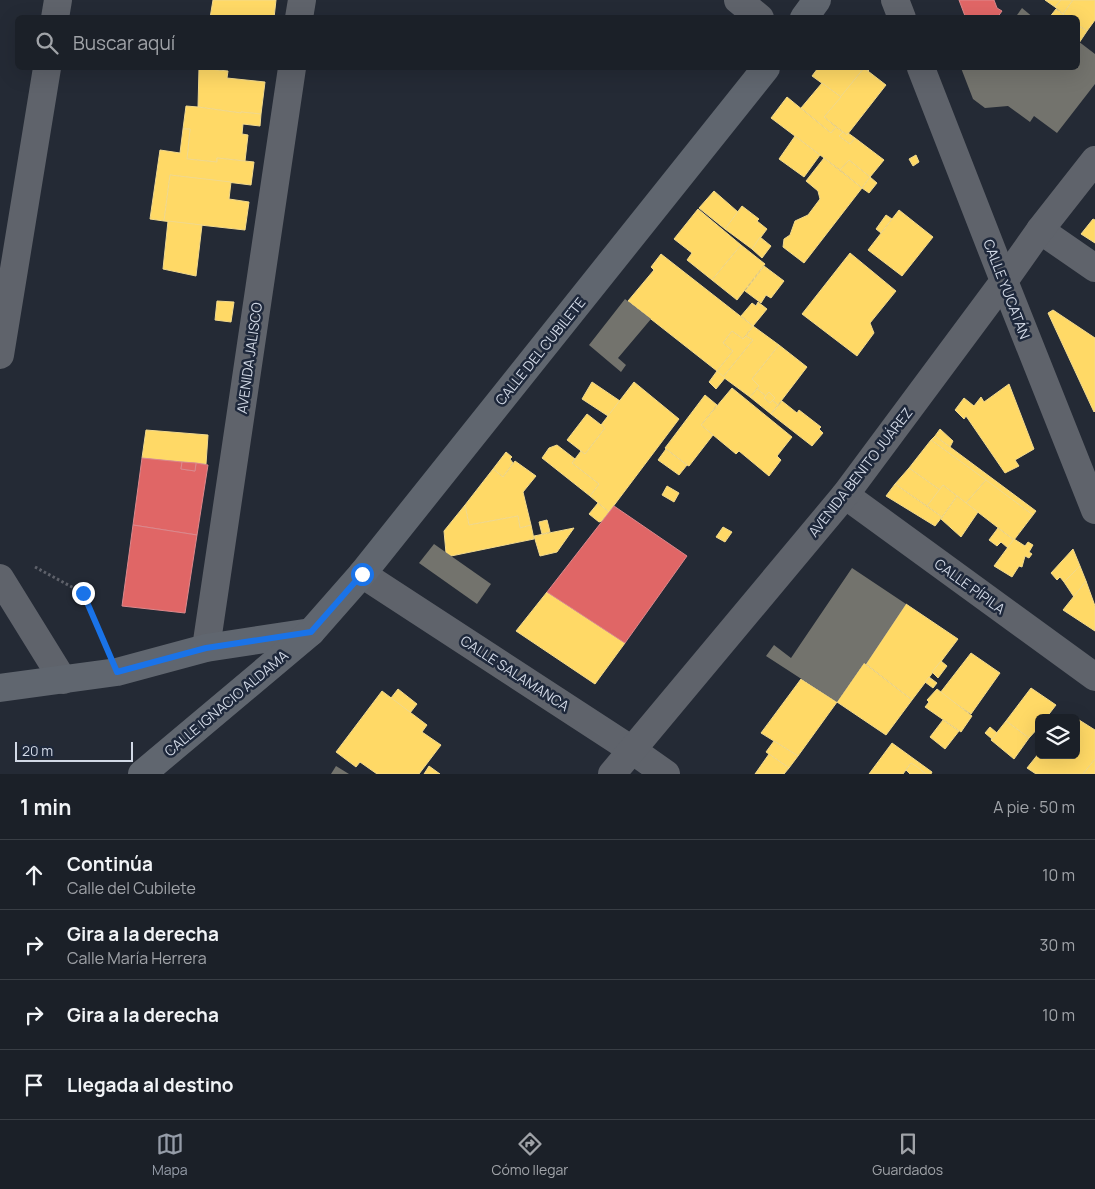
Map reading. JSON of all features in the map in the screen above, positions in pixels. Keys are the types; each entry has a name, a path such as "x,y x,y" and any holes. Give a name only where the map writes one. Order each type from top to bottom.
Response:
{"street":[{"path":"56,15 58,0"},
{"path":"300,15 302,0"},
{"path":"738,0 756,15"},
{"path":"806,15 817,0"},
{"path":"896,0 901,15"},
{"path":"0,355 47,70"},
{"name":"AVENIDA JALISCO","path":"206,648 292,70"},
{"name":"CALLE DEL CUBILETE","path":"311,632 362,574 764,70"},
{"name":"CALLE YUCATÁN","path":"923,70 1095,510"},
{"name":"AVENIDA BENITO JUÁREZ","path":"612,774 845,494 1040,230 1095,160"},
{"path":"1040,230 1095,268"},
{"name":"CALLE PÍPILA","path":"845,494 1095,677"},
{"name":"CALLE SALAMANCA","path":"362,574 666,774"},
{"path":"0,578 62,680"},
{"path":"0,688 117,672 206,648 311,632"},
{"name":"CALLE IGNACIO ALDAMA","path":"142,774 311,632"}],"path":[{"path":"33,566 83,593 117,672"}],"building: Viviendas":[{"path":"213,0 276,0 274,15 210,15"},
{"path":"1045,0 1061,0 1055,7"},
{"path":"1061,0 1073,0 1063,14 1055,7"},
{"path":"1073,0 1095,0 1095,20 1087,31 1080,26 1080,15 1063,14"},
{"path":"1056,9 1064,15 1051,15"},
{"path":"1080,27 1087,31 1080,42"},
{"path":"199,70 228,71 227,78 265,82 261,114 198,107"},
{"path":"816,70 862,70 841,97 812,76"},
{"path":"862,70 867,70 886,85 847,135 824,117"},
{"path":"822,83 841,97 824,117 836,127 831,133 801,108"},
{"path":"787,97 831,133 836,127 843,132 839,136 850,144 855,138 884,160 870,177 849,160 840,170 771,118"},
{"path":"186,106 261,114 260,126 243,124 242,134 248,135 245,161 217,158 217,162 187,159 190,129 183,129"},
{"path":"183,129 190,129 187,159 217,162 217,158 254,162 251,185 170,175 164,221 150,219 160,150 180,153"},
{"path":"843,132 855,138 850,144 839,136"},
{"path":"795,136 820,155 804,177 779,159"},
{"path":"916,155 919,162 913,166 909,159"},
{"path":"824,158 862,188 804,263 783,247 784,239 790,235 795,221 808,215 820,199 818,191 806,181"},
{"path":"849,160 870,177 862,188 840,170"},
{"path":"170,175 231,182 229,199 249,202 245,230 164,221"},
{"path":"870,177 877,183 869,193 862,188"},
{"path":"714,191 738,212 725,229 699,208"},
{"path":"742,206 759,219 757,221 767,229 752,249 725,229"},
{"path":"698,209 741,245 712,280 687,260 692,253 674,239"},
{"path":"899,210 933,237 902,276 868,250"},
{"path":"886,215 892,219 881,233 876,229"},
{"path":"1093,219 1095,220 1095,243 1081,234"},
{"path":"168,221 202,225 196,276 163,269"},
{"path":"760,237 771,246 762,258 752,249"},
{"path":"741,245 765,264 737,300 712,280"},
{"path":"850,253 896,291 870,323 874,333 857,356 802,314"},
{"path":"661,254 753,326 743,339 732,331 723,343 733,351 717,371 628,301 654,270 651,267"},
{"path":"764,266 784,281 771,298 766,295 761,303 745,291"},
{"path":"217,301 234,302 231,322 215,320"},
{"path":"758,302 767,309 753,326 741,316 752,303 756,306"},
{"path":"1053,310 1095,338 1094,412 1048,313"},
{"path":"753,326 779,345 752,379 759,386 750,397 723,377 753,340 746,336"},
{"path":"732,331 743,339 746,336 753,340 723,377 717,371 733,351 723,343"},
{"path":"779,345 807,367 778,405 772,400 775,398 769,392 766,396 757,389 759,386 752,379"},
{"path":"717,371 725,378 716,389 709,382"},
{"path":"592,382 620,401 608,416 582,399"},
{"path":"634,382 679,419 609,512 590,496 599,484 572,463 581,451 585,454 605,428 601,425"},
{"path":"1009,384 1034,449 1015,460 1019,466 1005,473 966,416 964,419 955,410 964,398 974,406 981,397 984,402"},
{"path":"732,388 792,437 777,456 781,460 769,476 739,451 736,454 701,425"},
{"path":"757,389 766,396 764,398 770,403 772,400 778,405 771,414 750,397"},
{"path":"769,392 775,398 770,403 764,398"},
{"path":"705,395 717,405 701,425 713,435 689,466 665,448"},
{"path":"782,401 797,413 799,410 821,427 819,429 823,433 812,446 771,414"},
{"path":"587,414 605,428 585,454 567,440"},
{"path":"940,429 953,441 950,447 935,436"},
{"path":"146,430 208,435 206,464 142,458"},
{"path":"935,436 1036,511 1033,515 931,440"},
{"path":"931,440 986,480 966,503 943,485 940,490 909,468"},
{"path":"557,445 575,459 572,463 599,484 590,496 542,458 549,448"},
{"path":"666,449 687,465 679,475 658,460"},
{"path":"506,452 512,457 510,459 513,463 503,477 493,469"},
{"path":"515,461 536,476 523,492 531,525 520,528 518,516 469,525 465,505 493,469 503,477"},
{"path":"909,468 940,490 927,506 895,484"},
{"path":"986,480 1033,515 1014,540 966,503"},
{"path":"895,484 942,517 935,526 886,496"},
{"path":"943,485 957,496 942,517 927,506"},
{"path":"667,486 679,493 674,502 662,495"},
{"path":"957,496 978,512 961,537 941,519"},
{"path":"598,503 609,512 599,522 589,514"},
{"path":"465,505 469,525 518,516 520,528 531,525 534,539 451,556 446,553 444,531"},
{"path":"547,520 550,532 542,534 539,522"},
{"path":"723,527 732,532 725,542 716,537"},
{"path":"574,528 557,552 540,556 534,536"},
{"path":"998,528 1014,540 1008,548 1001,542 997,546 989,540"},
{"path":"1014,539 1025,546 1028,542 1033,545 1029,552 1032,554 1029,558 1025,556 1022,567 1019,566 1012,577 994,566"},
{"path":"1073,549 1080,566 1064,582 1060,577 1057,580 1051,573"},
{"path":"1080,566 1086,581 1074,597 1064,582"},
{"path":"1086,581 1095,606 1095,631 1063,610"},
{"path":"547,592 625,643 595,684 516,631"},
{"path":"906,604 958,639 912,700 866,664"},
{"path":"971,653 1000,673 971,714 940,693"},
{"path":"941,661 947,666 938,678 932,672"},
{"path":"864,663 912,700 886,735 837,702"},
{"path":"929,677 937,683 933,688 925,682"},
{"path":"801,679 837,702 798,756 761,733"},
{"path":"1031,688 1056,705 1049,714 1035,714 1035,731 1029,738 1006,721"},
{"path":"398,689 417,704 410,713 391,698"},
{"path":"937,689 972,716 961,732 925,707 929,702 927,700"},
{"path":"382,691 427,725 422,732 441,745 419,774 377,774 360,762 356,767 336,752"},
{"path":"943,720 959,731 945,749 930,737"},
{"path":"1006,721 1029,738 1014,759 991,740"},
{"path":"1080,721 1095,730 1095,759 1083,774 1036,774 1027,768 1035,758 1080,759"},
{"path":"990,727 997,733 992,739 985,733"},
{"path":"774,741 798,756 789,768 766,752"},
{"path":"892,743 932,772 931,774 926,774 911,763 903,774 869,774"},
{"path":"769,754 789,768 784,774 755,774"},
{"path":"1095,759 1095,774 1083,774"},
{"path":"911,763 926,774 910,774 906,770"},
{"path":"429,766 440,774 424,774"}],"building: Comercios":[{"path":"959,0 994,0 997,8 1002,11 999,15 965,15"},
{"path":"142,458 182,462 181,469 195,471 196,463 208,465 197,535 133,525"},
{"path":"182,462 196,463 195,471 181,469"},
{"path":"614,506 687,556 625,643 547,592"},
{"path":"133,525 197,535 185,613 122,606"}],"building: Otros":[{"path":"1022,8 1030,15 1017,15"},
{"path":"1080,43 1095,54 1095,84 1057,133 1034,116 1030,122 1008,106 985,108 973,99 962,70 1080,70"},
{"path":"625,299 651,319 618,358 626,365 621,372 589,345"},
{"path":"434,544 491,584 477,604 419,563"},
{"path":"852,568 906,604 866,664 864,663 837,702 766,656 774,645 791,658"},
{"path":"336,766 349,774 331,774"}],"route":[{"path":"83,593 117,672 206,648 311,632 362,574"}]}
